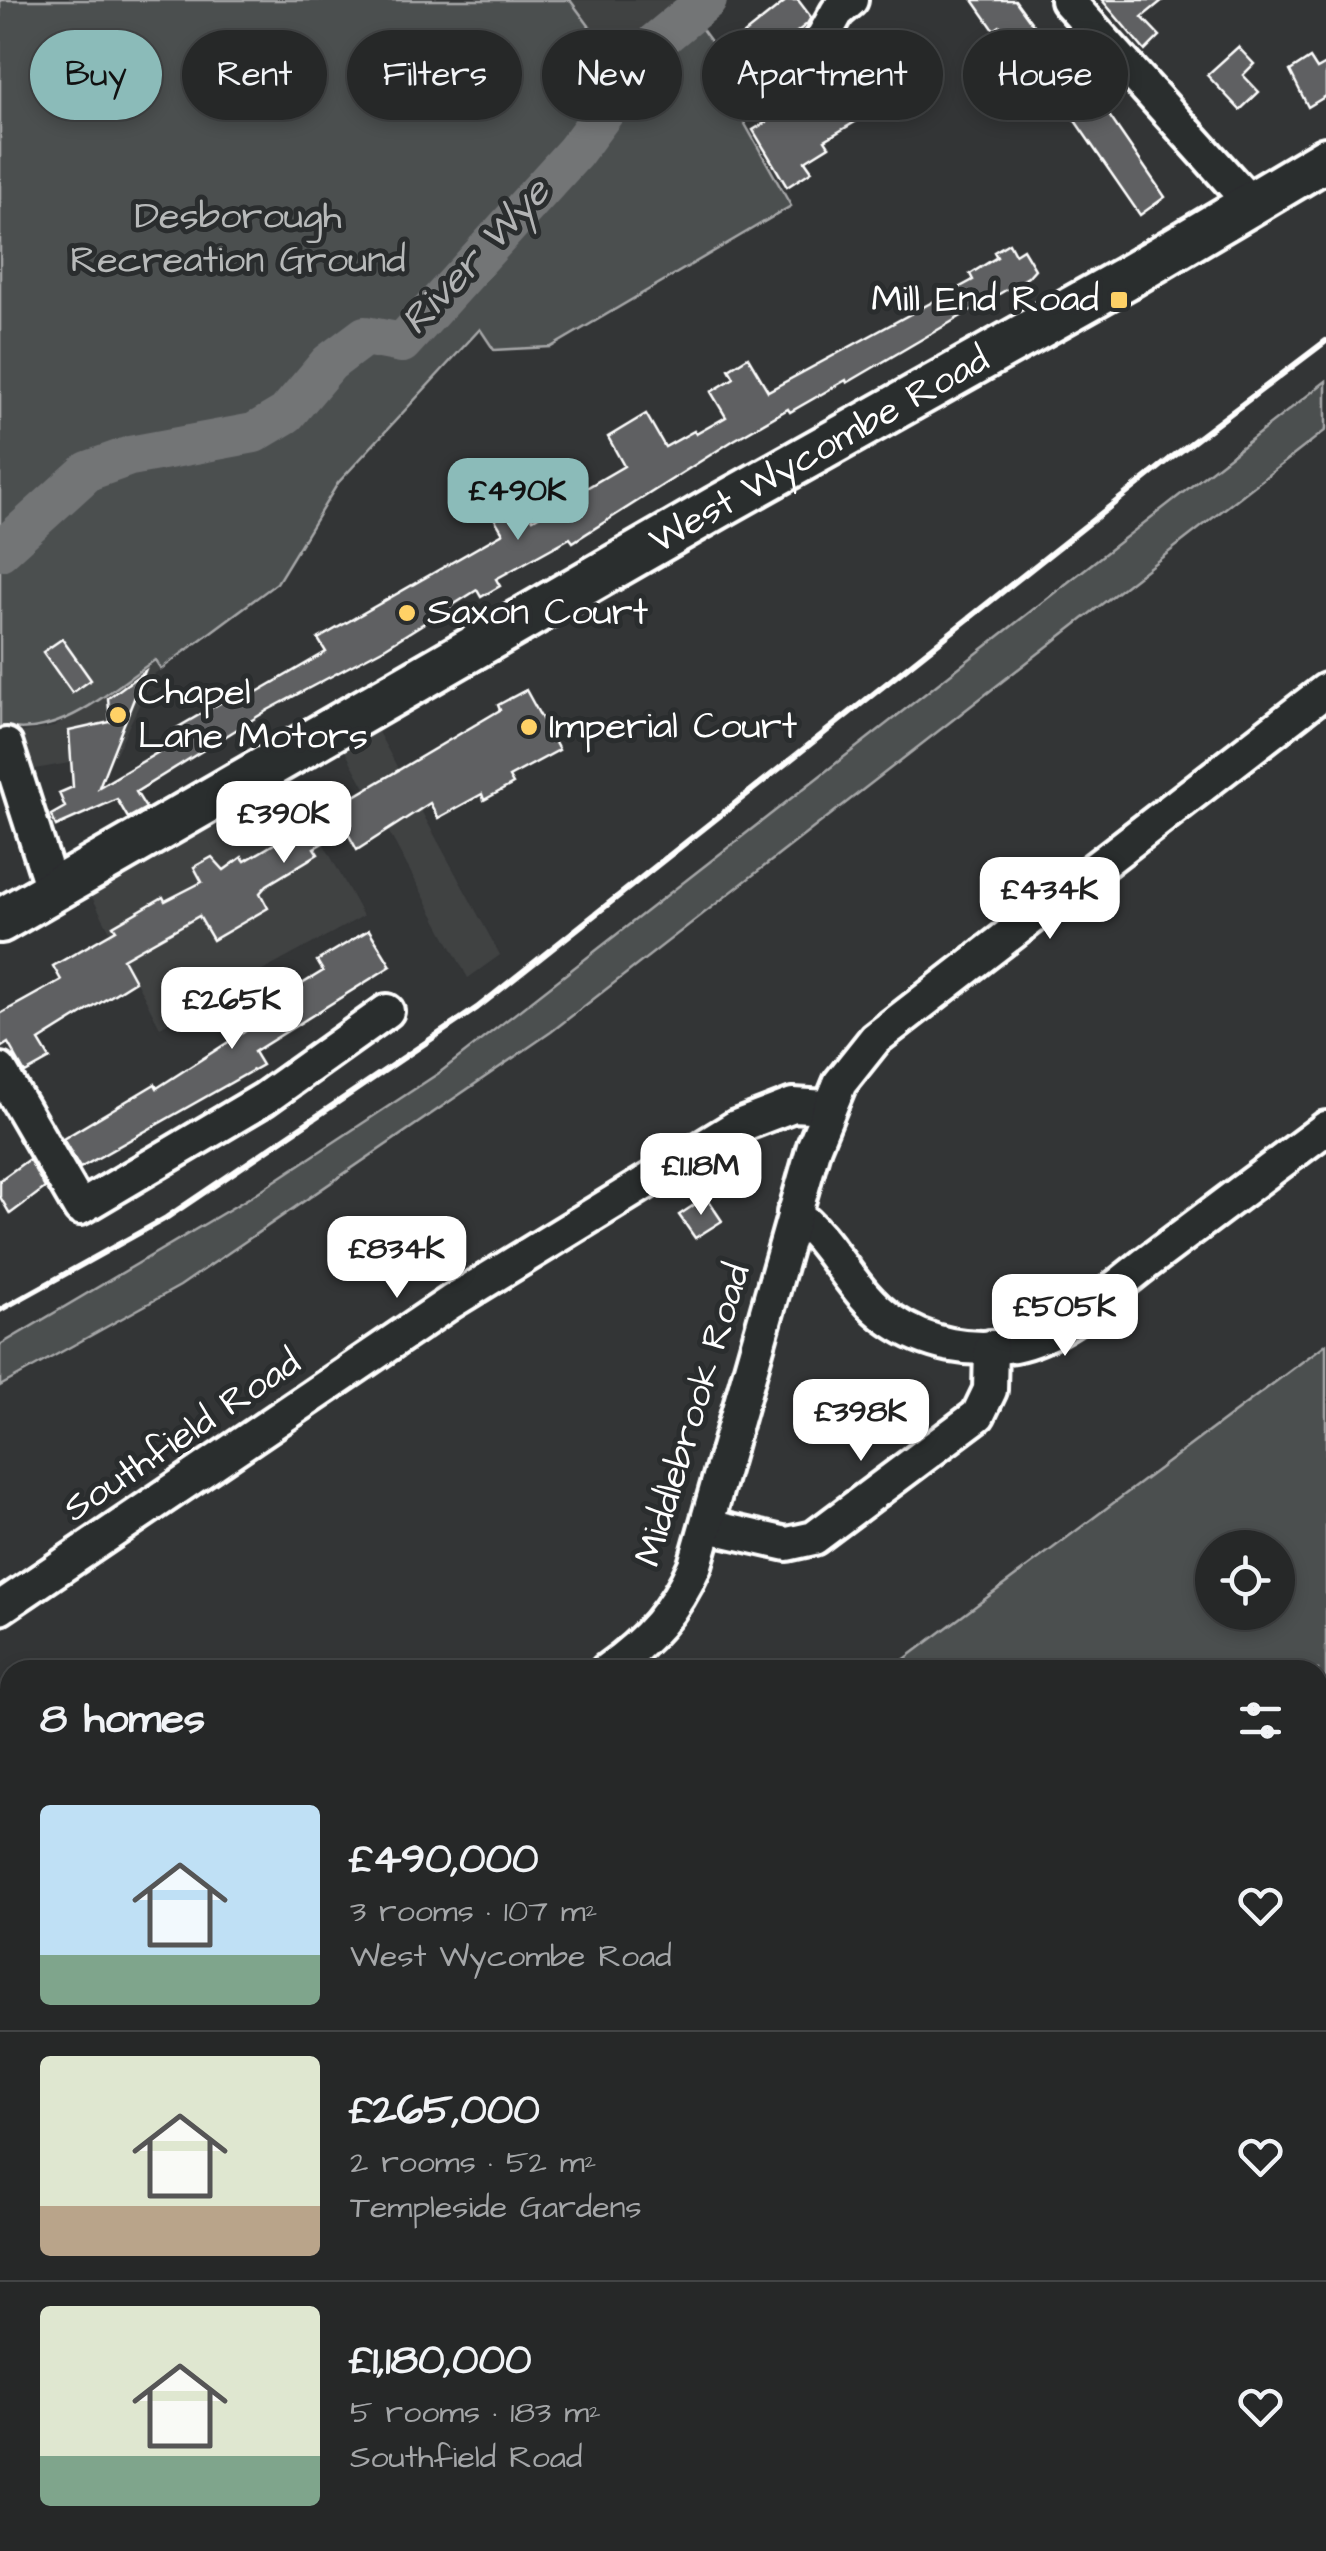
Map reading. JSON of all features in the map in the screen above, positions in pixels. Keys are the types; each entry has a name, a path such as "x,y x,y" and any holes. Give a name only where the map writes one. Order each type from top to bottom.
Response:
{"main road":[{"name":"West Wycombe Road","path":"0,921 1326,159"}],"street":[{"path":"827,30 836,12 850,0"},
{"path":"1067,0 1252,204"},
{"path":"1326,690 875,1039 856,1059 827,1107 794,1213 819,1234 871,1304 891,1320 939,1343 992,1348 1041,1336 1065,1322 1326,1128"},
{"path":"6,745 52,892"},
{"path":"0,1070 80,1208 264,1099 387,1011"},
{"name":"Southfield Road","path":"0,1608 451,1302 736,1128 793,1104 827,1107"},
{"name":"Middlebrook Road","path":"620,1660 656,1630 680,1599 707,1526 794,1213"},
{"path":"707,1526 787,1544 814,1538 978,1416 990,1390 992,1348"}],"shaded area":[{"path":"570,0 688,0 659,30 592,30"},
{"path":"156,660 161,669 154,674 115,755 29,770 23,732 54,727"},
{"path":"378,732 500,955 468,978 345,751"},
{"path":"290,782 363,916 160,1027 92,897"}],"green space":[{"name":"Desborough Recreation Ground","path":"0,0 570,0 592,30 542,30 542,120 682,120 682,41 699,25 703,30 702,120 743,120 791,206 551,347 494,350 480,329 338,483 277,583 161,669 155,660 63,720 22,729 0,726"},
{"path":"1326,381 1326,430 551,1032 180,1286 0,1386 0,1345 252,1196 439,1073"},
{"path":"1326,1344 1326,1660 903,1660"}],"building":[{"path":"787,0 798,0 811,17 799,30 749,30"},
{"path":"973,0 1015,0 1037,30 1003,30 1000,26 994,30"},
{"path":"1102,0 1163,0 1142,17 1160,36 1145,51"},
{"path":"1238,47 1254,64 1243,75 1259,92 1240,110 1207,75"},
{"path":"1310,58 1317,69 1326,64 1326,96 1308,107 1290,71"},
{"path":"770,120 858,120 825,140 829,146 805,161 812,171 787,187 753,130"},
{"path":"1075,120 1112,120 1165,197 1140,215"},
{"path":"1009,243 1015,254 1023,249 1035,269 1028,277 847,383 846,380 790,412 788,409 734,440 573,542 570,538 496,579 500,586 481,597 477,590 386,647 268,710 136,792 146,808 128,818 117,799 56,826 51,815 65,807 59,793 73,787 69,731 110,722 108,698 145,671 99,787 174,743 168,733 253,684 257,692 326,652 318,639 503,533 490,511 517,495 533,519 624,466 608,437 646,414 665,447 694,431 696,434 726,417 711,392 734,378 729,369 748,357 768,391 973,280 970,274 997,257 994,252"},
{"path":"62,639 91,680 72,693 43,652"},
{"path":"526,690 559,750 509,777 513,784 484,800 482,794 438,818 430,803 357,850 346,830 314,848 318,854 267,885 260,893 268,908 213,940 199,916 123,959 135,981 39,1041 50,1059 25,1073 8,1043 0,1048 0,1014 61,980 53,966 116,930 113,926 163,897 165,901 202,882 194,867 212,857 224,870 242,857 245,861 500,710 498,705"},
{"path":"369,930 391,966 254,1052 262,1065 80,1168 63,1139 155,1084 157,1088 250,1028 245,1019 323,971 317,961"},
{"path":"29,1159 45,1188 10,1214 0,1197 0,1180"},
{"path":"706,1197 722,1221 695,1238 679,1215"}],"waterway":[{"name":"River Wye","path":"0,551 88,471 130,456 254,433 286,414 329,363 365,336 402,343 575,152 656,42 707,0"}],"railway":[{"path":"0,1310 166,1218 477,1008 1170,459 1326,341"}],"place":[{"name":"Mill End Road","path":"1119,300"},
{"name":"Saxon Court","path":"407,613"},
{"name":"Chapel Lane Motors","path":"118,715"},
{"name":"Imperial Court","path":"529,727"}]}
